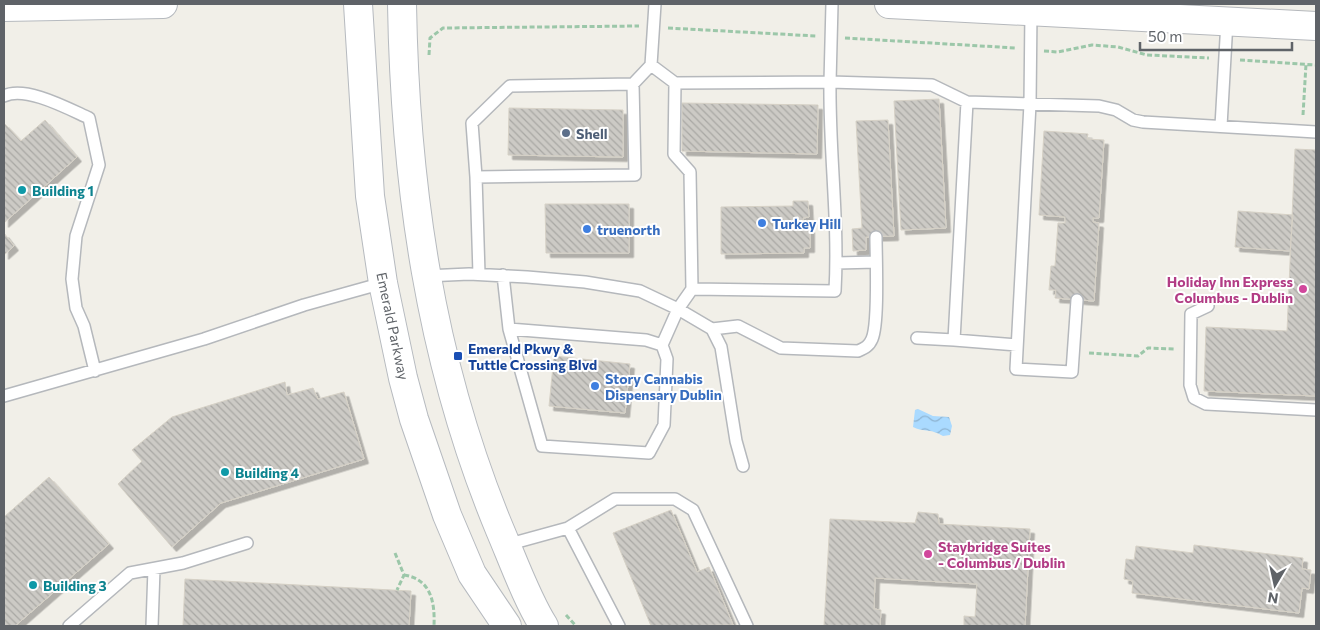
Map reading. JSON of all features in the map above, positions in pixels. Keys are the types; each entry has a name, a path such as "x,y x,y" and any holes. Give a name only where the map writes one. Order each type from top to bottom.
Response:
{"main road":[{"path":"4,7 163,4"},
{"name":"Emerald Parkway","path":"358,4 370,196 383,283 414,420 447,515 472,574 508,626"},
{"path":"402,4 412,186 425,276 443,360 465,440 506,545 553,618"},
{"path":"889,4 1316,26"}],"lane":[{"path":"476,177 634,175 633,84 651,65 655,4"},
{"path":"692,289 836,291 837,263 829,130 832,4"},
{"path":"1031,11 1030,104 1016,369 1072,372 1077,300"},
{"path":"1221,126 1227,21"},
{"path":"651,65 675,83 830,82 932,85 967,102 1099,106 1116,110 1133,120 1143,122 1316,132"},
{"path":"503,275 509,329 542,446 649,453 664,425 667,359 662,345 678,309 692,289 690,172 674,154 675,83"},
{"path":"479,274 472,123 510,86 633,84"},
{"path":"4,96 10,93 44,98 89,118 99,165 76,236 72,279 76,308 84,326 95,371"},
{"path":"954,340 967,102"},
{"path":"712,330 738,326 781,348 858,351 867,347 873,337 876,237"},
{"path":"837,263 876,262"},
{"path":"425,276 479,274 585,282 640,291 678,309 712,330 721,347 736,441 744,466"},
{"path":"4,396 95,371 259,322 304,305 383,283"},
{"path":"1208,306 1191,314 1190,385 1194,398 1206,404 1316,410"},
{"path":"509,329 646,340 662,345"},
{"path":"917,338 1018,345"},
{"path":"506,545 568,528 615,498 674,499 692,510 747,626"},
{"path":"568,528 619,626"},
{"path":"69,626 130,573 154,569 247,543"},
{"path":"152,626 154,569"}],"path":[{"path":"429,56 430,38 443,28 622,25 1058,52 1092,45 1118,47 1147,55 1316,65"},
{"path":"1302,131 1306,64"},
{"path":"1074,352 1138,356 1148,348 1190,350"},
{"path":"395,553 404,575 397,590"},
{"path":"404,575 414,576 427,587 435,609 434,626"},
{"path":"553,618 576,626"}],"water":[{"path":"918,409 933,416 949,417 952,426 950,435 943,436 913,427 915,410"}],"building":[{"path":"939,99 946,228 901,230 894,101"},
{"path":"682,103 818,105 817,154 682,151"},
{"name":"Shell","path":"509,108 623,110 623,157 508,155"},
{"name":"Building 1","path":"45,120 77,157 4,223 4,123 21,141"},
{"path":"888,120 894,236 866,237 866,250 853,251 852,229 862,228 856,121"},
{"path":"1044,131 1088,134 1087,139 1104,140 1099,218 1093,218 1093,222 1099,223 1094,301 1055,298 1056,290 1049,290 1051,266 1055,266 1058,223 1065,223 1065,217 1039,215"},
{"name":"Holiday Inn Express Columbus - Dublin","path":"1295,149 1316,150 1316,396 1204,391 1206,327 1287,331"},
{"name":"Turkey Hill","path":"793,201 808,201 809,217 803,218 804,229 810,228 810,248 804,248 804,253 721,254 721,207 793,206"},
{"name":"truenorth","path":"545,204 629,204 629,253 546,253"},
{"path":"1238,211 1293,215 1290,251 1235,247"},
{"path":"4,233 14,246 4,255"},
{"path":"554,356 630,364 625,413 549,406"},
{"name":"Building 4","path":"285,382 287,395 313,388 318,399 344,392 364,459 221,503 172,547 118,484 142,461 132,450 172,417"},
{"name":"Building 3","path":"49,477 109,544 15,626 4,626 4,517"},
{"path":"671,510 697,572 709,567 733,625 651,626 613,533"},
{"name":"Staybridge Suites - Columbus / Dublin","path":"918,512 938,514 939,524 1030,529 1025,626 964,626 964,616 975,617 977,584 875,578 874,609 881,610 880,626 824,626 830,519 915,523"},
{"path":"1194,545 1303,558 1302,569 1311,570 1309,589 1302,588 1299,613 1132,593 1133,581 1124,579 1126,559 1134,560 1136,546 1193,553"},
{"path":"185,579 411,591 409,626 183,626"}],"place":[{"name":"Shell","path":"566,133"},
{"name":"Building 1","path":"22,190"},
{"name":"Turkey Hill","path":"762,223"},
{"name":"truenorth","path":"587,229"},
{"name":"Holiday Inn Express Columbus - Dublin","path":"1303,289"},
{"name":"Emerald Pkwy & Tuttle Crossing Blvd","path":"458,356"},
{"name":"Story Cannabis Dispensary Dublin","path":"595,386"},
{"name":"Building 4","path":"225,472"},
{"name":"Staybridge Suites - Columbus / Dublin","path":"928,554"},
{"name":"Building 3","path":"33,585"}]}
